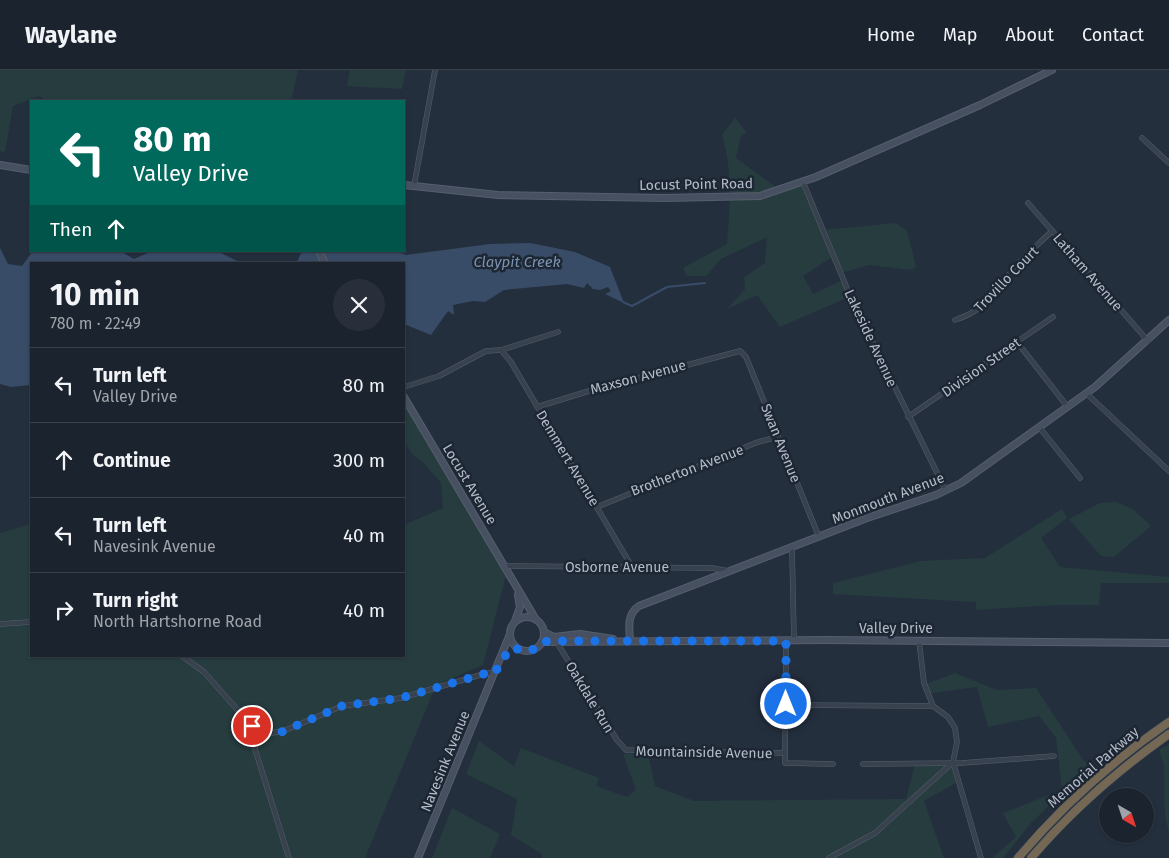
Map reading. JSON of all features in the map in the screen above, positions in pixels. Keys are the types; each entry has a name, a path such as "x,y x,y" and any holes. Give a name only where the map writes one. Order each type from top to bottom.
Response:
{"highway":[{"name":"Memorial Parkway","path":"1018,858 1052,820 1091,782 1169,722"},
{"name":"Memorial Parkway","path":"1031,858 1090,796 1130,762 1169,734"}],"street":[{"path":"414,186 435,70"},
{"name":"Locust Point Road","path":"405,185 498,195 708,198 760,196 803,182 917,133 1052,70"},
{"path":"1142,138 1169,162"},
{"path":"0,165 30,170"},
{"name":"Lakeside Avenue","path":"803,182 851,298 946,491"},
{"name":"Latham Avenue","path":"1028,203 1148,341"},
{"name":"Trovillo Court","path":"955,320 971,315 984,306 1016,267 1052,231"},
{"name":"Division Street","path":"908,417 1053,317"},
{"name":"Monmouth Avenue","path":"627,640 630,618 637,607 819,537 946,491 975,474 1086,393 1148,341 1169,320"},
{"path":"405,387 439,376 486,351 501,350 558,332"},
{"path":"1017,342 1067,406"},
{"name":"Demmert Avenue","path":"501,350 632,567"},
{"name":"Maxson Avenue","path":"537,407 599,388 740,351"},
{"name":"Swan Avenue","path":"740,351 746,357 819,537"},
{"path":"1086,393 1169,471"},
{"name":"Locust Avenue","path":"405,399 535,618"},
{"path":"1040,427 1080,478"},
{"name":"Brotherton Avenue","path":"597,507 758,442 778,437"},
{"path":"792,548 794,641"},
{"name":"Osborne Avenue","path":"504,566 712,568 729,572"},
{"name":"Locust Avenue","path":"515,584 520,607 515,621"},
{"path":"524,616 535,618 542,624 544,632 542,642 531,651 516,647 510,634 515,621 524,616"},
{"path":"0,624 30,622"},
{"name":"Valley Drive","path":"544,632 554,637 580,634 627,640"},
{"name":"Navesink Avenue","path":"418,858 510,634"},
{"name":"Valley Drive","path":"542,642 627,640 1169,643"},
{"name":"Oakdale Run","path":"556,641 617,740 626,750"},
{"path":"785,753 786,641"},
{"path":"919,641 924,683 933,706 948,717 955,728 957,742 952,762 982,858"},
{"name":"Navesink Avenue","path":"494,674 508,650 516,647"},
{"path":"183,657 204,672 252,726 268,734 279,733 342,706 401,698 487,673 494,674"},
{"path":"786,704 933,706"},
{"path":"252,726 254,749 289,858"},
{"name":"Mountainside Avenue","path":"626,750 785,753 784,763 833,764"},
{"path":"863,764 962,763 1054,756"},
{"path":"829,858 860,843 875,833 952,762"}],"green space":[{"path":"0,70 298,70 291,100 45,100 39,96 13,106 5,152 0,151"},
{"path":"350,70 406,70 402,89 347,86"},
{"path":"735,118 747,133 741,135 736,158 779,189 802,182 822,230 896,223 907,231 916,267 911,270 869,265 841,273 835,255 803,276 813,294 843,280 849,297 780,327 757,295 727,309 745,289 744,277 765,263 767,237 721,259 706,276 687,276 683,268 727,244 730,202 729,175 722,135"},
{"path":"405,407 506,575 483,665 436,685 365,858 0,858 0,533 30,524 30,657 405,657 405,525 443,508 441,483 423,462 412,454 405,442"},
{"path":"1116,502 1133,509 1151,526 1114,557 1101,556 1069,519 1100,503"},
{"path":"1062,509 1067,518 1041,538 1060,567 1169,577 1169,583 1101,583 1099,605 1055,605 976,610 976,602 833,594 833,583 921,561 985,558"},
{"path":"955,673 997,690 1036,688 1084,761 1093,764 1031,823 1003,858 992,858 1016,837 1003,813 1062,790 1056,738 1039,716 988,727 977,687 926,694 923,685"},
{"path":"479,741 514,766 521,748 599,778 596,786 627,797 636,790 623,754 648,753 655,786 694,801 906,799 915,764 952,763 956,783 924,801 944,858 542,858 542,854 511,835 517,799 466,774"},
{"path":"1169,745 1169,832 1165,808 1164,765 1160,749"},
{"path":"452,808 500,834 490,858 432,858"}],"water":[{"path":"530,243 575,252 610,267 624,303 605,294 611,291 608,287 600,290 593,289 587,283 584,288 567,284 504,290 485,302 473,301 453,305 454,315 448,311 431,335 405,324 405,262 297,262 302,252 398,252 406,255 490,244"},
{"path":"0,248 8,264 22,266 32,252 122,252 134,259 150,252 219,252 239,262 30,262 30,385 11,387 0,384"}],"waterway":[{"name":"Claypit Creek","path":"623,302 632,306 667,287 705,283"}],"route":[{"path":"252,726 268,734 279,733 326,711 342,706 401,698 490,672 494,674 510,648 516,647 531,651 540,646 542,642 549,641 786,641 786,704"}]}
